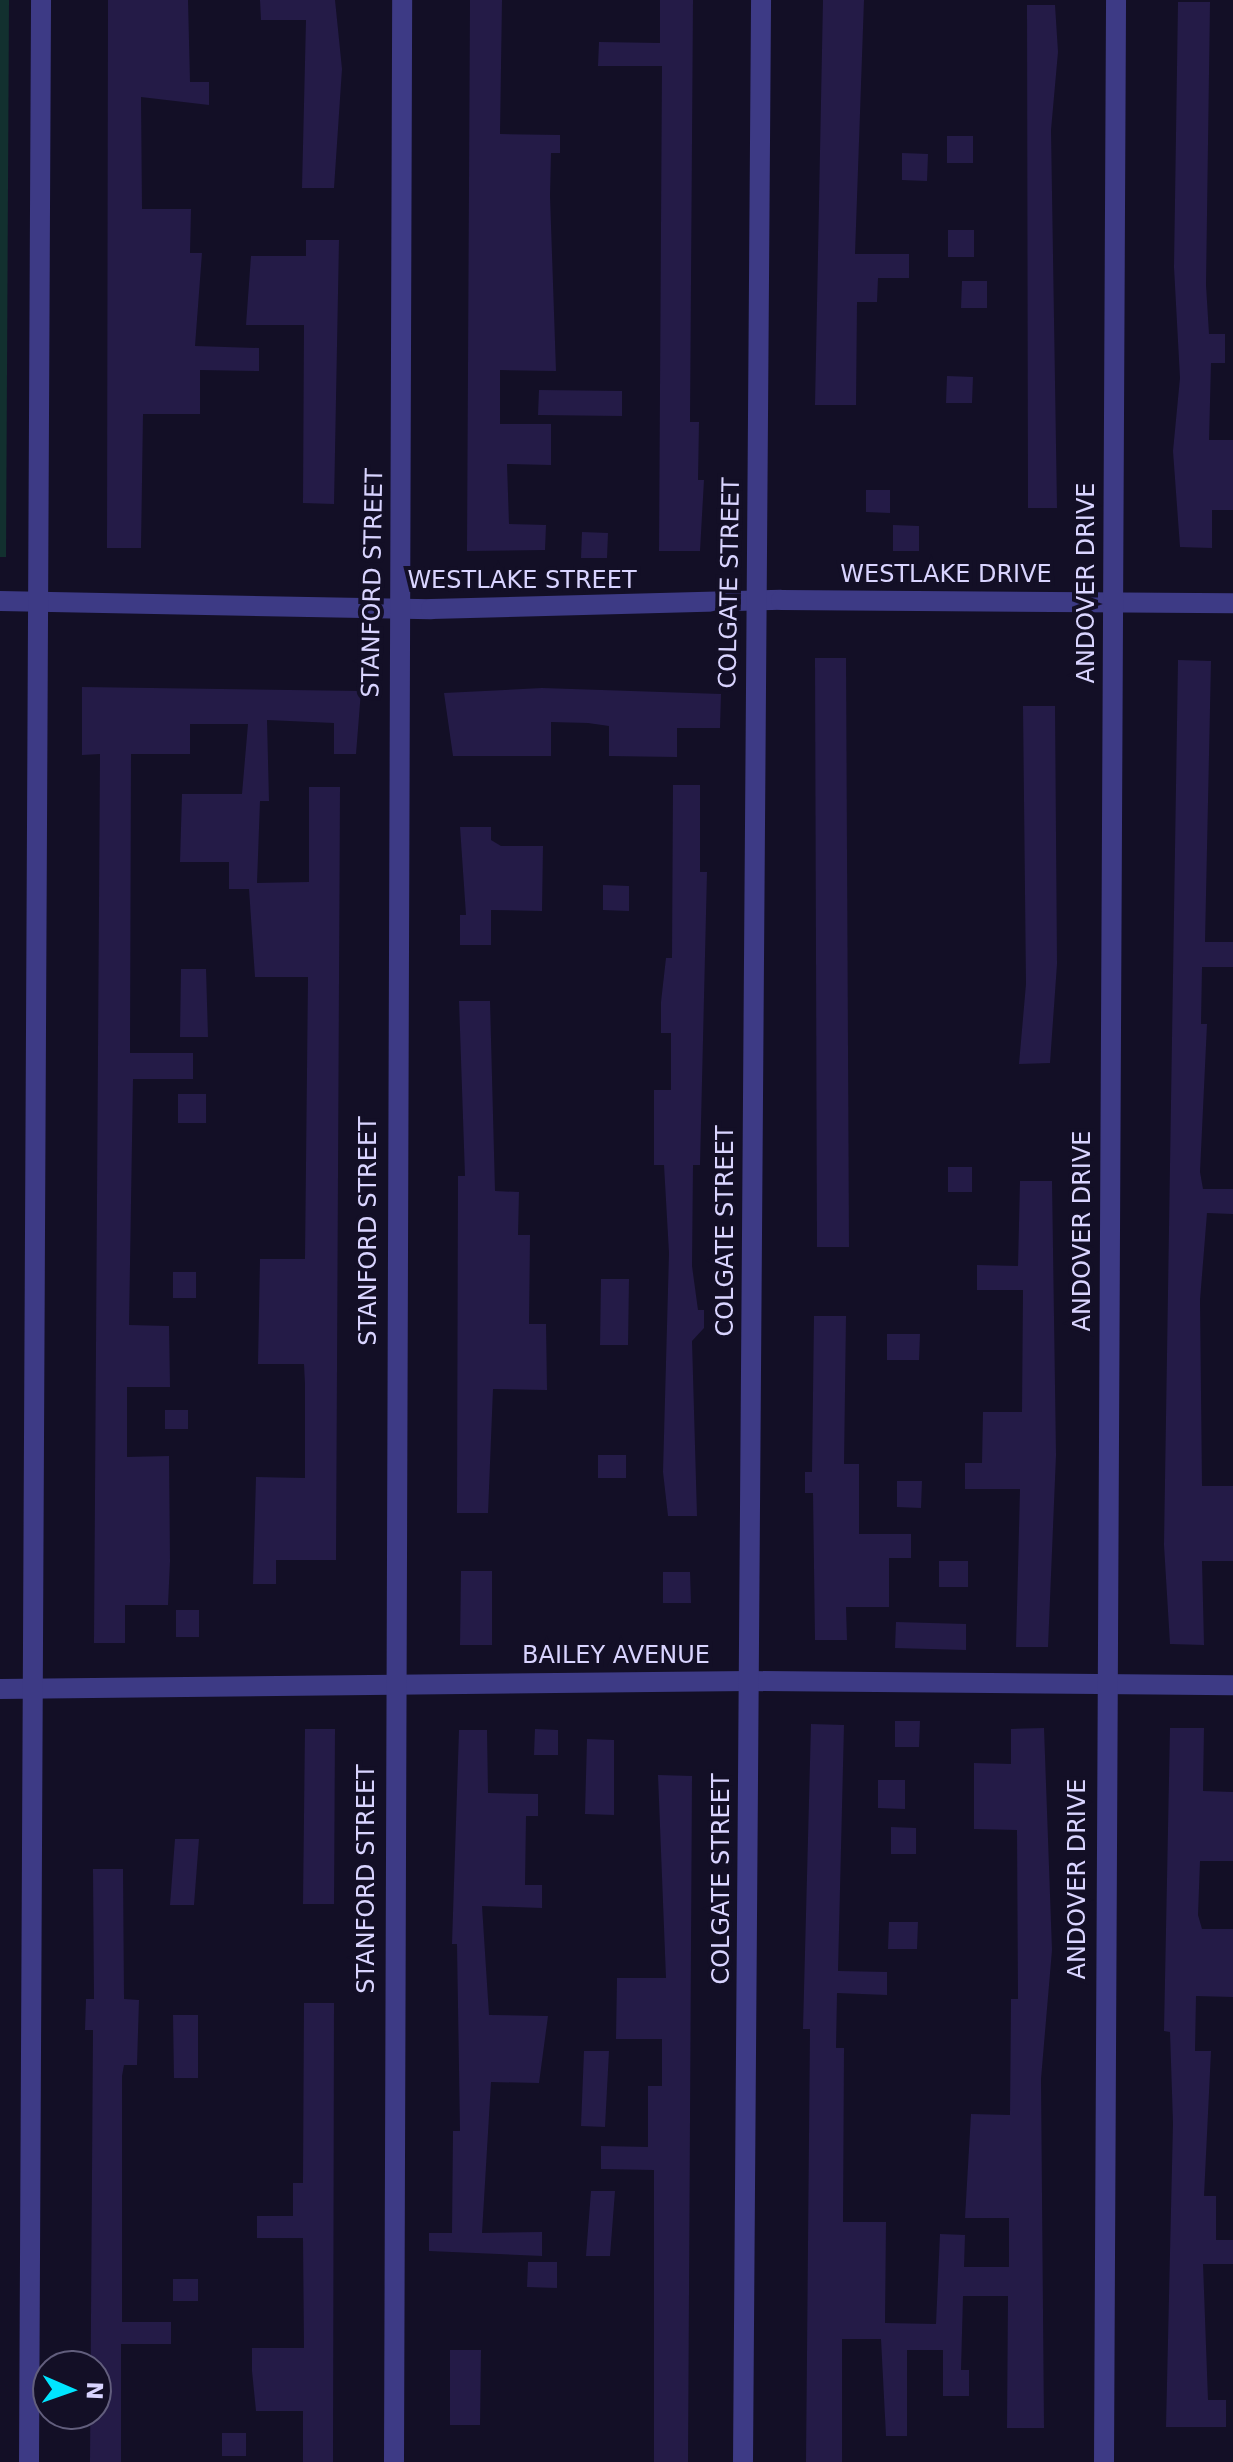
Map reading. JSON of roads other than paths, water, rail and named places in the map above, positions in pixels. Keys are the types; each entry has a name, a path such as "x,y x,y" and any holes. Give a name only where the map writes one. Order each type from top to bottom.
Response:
{"street":[{"path":"29,2462 29,1684 41,0"},
{"name":"STANFORD STREET","path":"394,2462 393,1683 402,0"},
{"name":"COLGATE STREET","path":"743,2462 761,0"},
{"name":"ANDOVER DRIVE","path":"1104,2462 1116,0"},
{"name":"WESTLAKE STREET","path":"0,601 398,608 755,604"},
{"name":"WESTLAKE DRIVE","path":"755,604 1233,603"},
{"name":"BAILEY AVENUE","path":"0,1689 29,1684 749,1681 1233,1685"}]}
